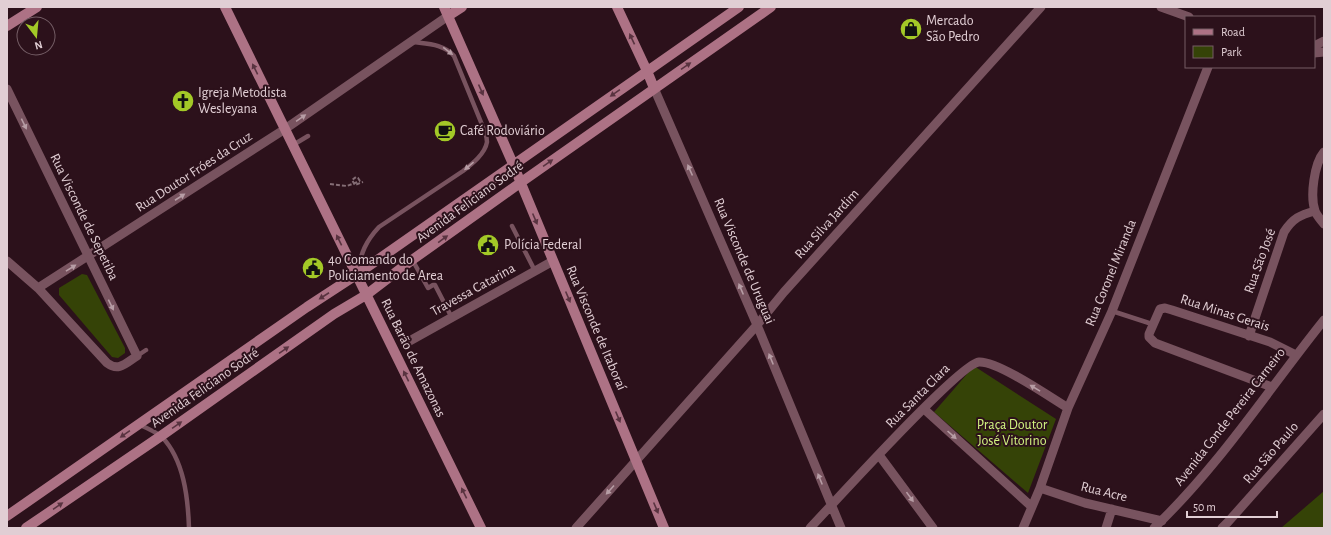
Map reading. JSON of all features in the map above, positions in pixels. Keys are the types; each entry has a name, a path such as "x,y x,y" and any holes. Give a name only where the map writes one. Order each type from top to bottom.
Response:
{"main road":[{"path":"7,26 37,7"},
{"name":"Rua Barão de Amazonas","path":"225,7 292,145 317,188 356,275 481,528"},
{"name":"Rua Doutor Fróes da Cruz","path":"446,12 462,7"},
{"name":"Rua Visconde de Uruguai","path":"617,7 654,88"},
{"name":"Avenida Feliciano Sodré","path":"7,516 306,307 356,275 738,7"},
{"name":"Avenida Feliciano Sodré","path":"26,528 161,436 334,314 366,295 412,260 520,183 771,7"},
{"name":"Rua Visconde de Itaboraí","path":"446,12 513,164 664,528"}],"street":[{"name":"Rua Silva Jardim","path":"576,528 757,325 784,292 1041,7"},
{"path":"1161,7 1185,16"},
{"name":"Rua Doutor Fróes da Cruz","path":"38,288 285,129 411,42 446,12"},
{"path":"1315,46 1324,41"},
{"name":"Rua Coronel Miranda","path":"1023,528 1040,488 1068,408 1112,311 1208,68"},
{"name":"Rua Visconde de Uruguai","path":"654,88 757,325 840,528"},
{"name":"Rua Visconde de Sepetiba","path":"7,89 137,356"},
{"path":"1324,152 1321,156 1314,177 1313,196 1316,211 1324,224"},
{"name":"Rua São José","path":"1249,336 1284,232 1289,224 1296,218 1316,211"},
{"path":"7,261 38,288 113,368 119,367 137,356"},
{"name":"Travessa Catarina","path":"406,343 553,261"},
{"name":"Rua Minas Gerais","path":"1152,324 1160,309 1165,308 1270,342 1296,355"},
{"name":"Avenida Conde Pereira Carneiro","path":"1154,528 1181,502 1201,478 1324,320"},
{"path":"1152,324 1149,337 1155,343 1272,387"},
{"name":"Rua Santa Clara","path":"810,528 924,409 962,372 978,362 990,363 1006,371 1068,408"},
{"path":"924,409 1032,507"},
{"name":"Rua São Paulo","path":"1222,528 1324,414"},
{"path":"879,455 933,528"},
{"name":"Rua Acre","path":"1040,488 1085,503 1162,520"},
{"path":"1106,528 1112,509"}],"lane":[{"path":"356,275 362,251 370,237 379,228 473,163 482,152 486,142 486,132 454,56 449,51 439,46 411,42"},
{"path":"292,145 308,136"},
{"path":"512,226 535,271"},
{"path":"412,260 428,288 433,285 435,286 452,318"},
{"path":"1112,311 1152,324"},
{"path":"137,356 146,350"},
{"path":"139,424 161,436 172,450 181,468 188,509 189,528"}],"path":[{"path":"330,184 347,186 360,181 356,177 352,180 355,185 363,182"}],"green space":[{"path":"82,274 87,275 125,348 125,353 118,358 112,357 59,295 59,288"},
{"name":"Praça Doutor José Vitorino","path":"974,366 1056,419 1028,493 934,412"},
{"path":"1324,491 1324,528 1281,528"}],"place":[{"name":"Mercado São Pedro","path":"911,29"},
{"name":"Igreja Metodista Wesleyana","path":"183,101"},
{"name":"Café Rodoviário","path":"445,131"},
{"name":"Polícia Federal","path":"488,245"},
{"name":"4o Comando do Policiamento de Area","path":"313,268"}]}
